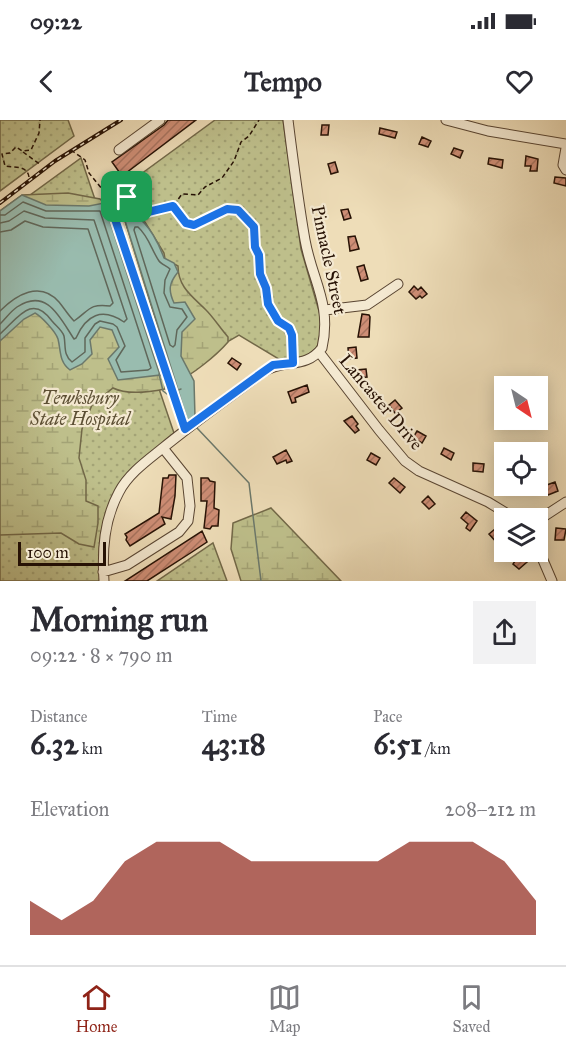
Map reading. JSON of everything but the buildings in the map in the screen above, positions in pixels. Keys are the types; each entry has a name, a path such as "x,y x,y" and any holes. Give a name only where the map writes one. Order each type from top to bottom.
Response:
{"street":[{"path":"119,150 160,120"},
{"name":"Pinnacle Street","path":"288,120 305,239 325,310 324,341 319,352"},
{"path":"446,120 488,131 566,146 563,165 566,170"},
{"path":"325,310 367,305 398,284"},
{"path":"162,448 184,472 189,482 188,520 179,532 104,577 104,539 113,504 126,481 162,448 185,429 273,365 308,361 319,352"},
{"name":"Lancaster Drive","path":"319,352 405,461 419,471 498,508"},
{"path":"176,421 185,429"},
{"path":"548,515 566,502"},
{"path":"544,562 552,581"}],"path":[{"path":"22,151 31,150 40,129 40,120"},
{"path":"107,195 127,197 148,212 173,206 182,195 198,195 205,187 222,178 234,161 241,142 249,136 259,120"},
{"path":"0,151 10,153 16,147 41,165"},
{"path":"71,150 85,159 89,173 107,195 185,429"},
{"path":"3,153 4,166 24,168 29,177"},
{"path":"173,206 186,223 194,225 227,209 238,210 254,227 255,247 259,255 260,274 266,288 268,304 278,321 289,328 292,335 293,363"}],"green space":[{"path":"0,120 68,120 74,136 0,191"},
{"name":"Tewksbury State Hospital","path":"215,120 283,120 301,249 321,318 320,341 316,348 304,358 282,361 239,335 179,370 115,193"},
{"name":"Tewksbury State Hospital","path":"81,158 175,436 118,487 112,498 101,532 100,581 0,581 0,217"},
{"name":"Tewksbury State Hospital","path":"68,193 100,199 104,203 160,375 165,378 165,389 132,392 113,388 92,405 82,429 79,458 86,480 86,501 98,506 94,547 79,544 61,533 0,535 0,211 22,195"},
{"path":"122,211 132,211 145,222 164,253 165,259 178,266 180,280 187,291 228,337 228,342 210,359 175,383"},
{"path":"271,508 341,581 241,581 231,549 233,523"},
{"path":"213,543 227,581 157,581"}],"water":[{"path":"22,195 46,205 89,206 104,203 160,375 118,380 108,359 119,347 112,330 100,327 90,340 92,354 82,364 70,370 62,360 57,336 35,313 24,319 0,341 0,211"},
{"path":"122,211 136,216 145,224 164,258 174,263 178,272 170,287 172,298 174,303 185,302 195,319 182,332 181,356 194,381 195,417 188,422"}],"waterway":[{"path":"159,374 163,391 167,394 181,389"},
{"path":"197,428 249,483 261,581"}],"railway":[{"path":"0,203 55,161 121,120"}],"route":[{"path":"107,195 127,197 148,212 169,205 173,206 186,223 194,225 227,209 238,210 254,227 255,247 259,255 260,274 266,288 268,304 278,321 289,328 292,335 293,363 273,365 185,429 107,195"}]}
